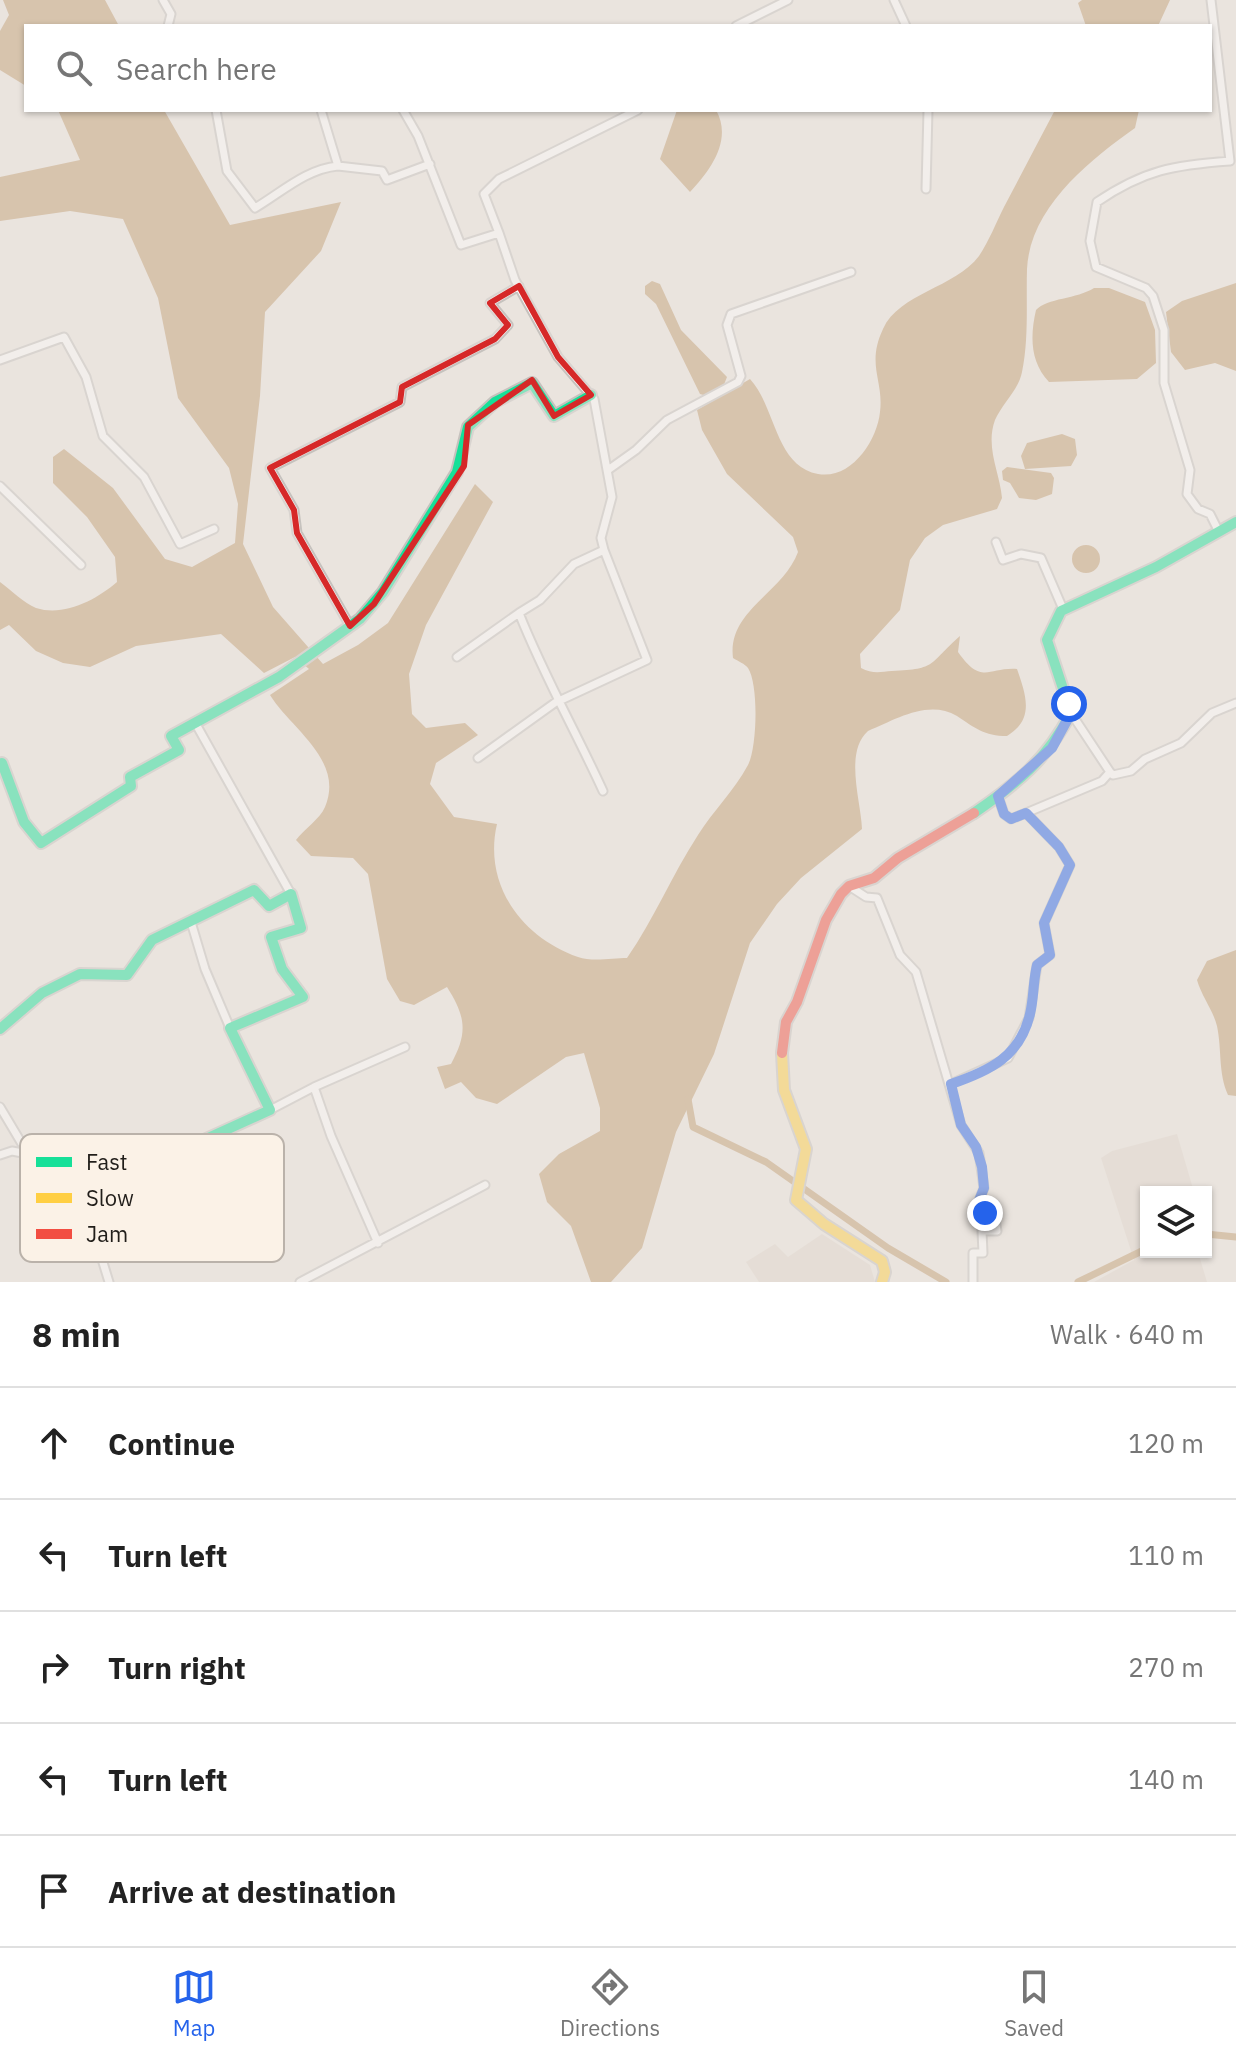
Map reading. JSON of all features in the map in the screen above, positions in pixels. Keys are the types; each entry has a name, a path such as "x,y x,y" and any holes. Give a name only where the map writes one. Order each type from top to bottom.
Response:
{"street":[{"path":"163,0 171,14 168,24"},
{"path":"740,24 788,0"},
{"path":"894,0 905,24"},
{"path":"1211,0 1233,161 1154,170 1114,191 1097,202 1090,241 1096,267 1146,288 1153,296 1164,330 1164,383 1190,470 1187,494 1198,509 1210,514 1219,532"},
{"path":"216,112 227,171 255,208 309,174 338,166 382,171 387,180 430,164"},
{"path":"322,112 338,166"},
{"path":"404,112 430,164 461,245 499,233"},
{"path":"478,758 561,700 647,660 601,538 612,497 591,395 558,357 519,286 484,194 499,179 634,112"},
{"path":"926,189 928,112"},
{"path":"608,470 636,450 667,420 738,382 741,376 727,325 731,314 851,272"},
{"path":"350,626 297,533 294,510 270,468 400,402 402,387 495,339 508,325 490,303 519,286"},
{"path":"0,360 64,337 86,377 103,436 144,477 170,533 180,544 214,529"},
{"path":"1,762 24,822 41,843 131,786 130,777 140,769 179,750 171,736 197,726 321,647 374,604 432,508 464,466 468,427 495,402 527,383 535,386 554,416 591,395"},
{"path":"0,486 81,565"},
{"path":"1236,522 1156,567 1063,609 1055,618 1047,640 1071,713 1113,775 1131,771 1145,759 1181,743 1212,713 1236,703"},
{"path":"996,542 1003,560 1021,554 1041,558 1063,609"},
{"path":"457,657 540,600 574,564 604,550"},
{"path":"519,613 603,791"},
{"path":"882,1282 885,1272 882,1261 824,1224 796,1200 806,1149 784,1090 781,1060 789,1013 797,1002 826,920 849,886 874,878 898,858 938,837 998,796 1052,748 1071,713"},
{"path":"197,726 291,894 301,928 271,937 282,969 303,997 230,1028"},
{"path":"998,796 1004,814 1011,819 1102,781 1110,772"},
{"path":"951,1084 1008,1058 1029,1018 1037,965 1050,955 1044,923 1070,865 1059,847 1026,813"},
{"path":"849,886 866,897 877,898 900,955 916,972 961,1125 976,1147 984,1188 978,1199 979,1207 995,1219 997,1231 982,1231 983,1253 973,1253 973,1282"},
{"path":"0,1029 42,993 80,974 127,975 152,940 254,890 269,906 291,894"},
{"path":"191,922 205,969 270,1110"},
{"path":"217,1134 405,1047"},
{"path":"314,1087 331,1136 378,1243"},
{"path":"0,1107 20,1141"},
{"path":"0,1155 12,1151 20,1152"},
{"path":"300,1282 485,1185"},
{"path":"103,1262 109,1282"}],"highlighted area":[{"path":"519,286 558,357 591,395 554,416 532,380 468,425 464,466 374,604 350,626 297,533 294,510 270,468 400,402 402,387 495,339 508,325 490,303"}],"shaded area":[{"path":"3,0 105,0 118,24 24,24 24,85 0,70 0,31 9,15"},
{"path":"1082,0 1170,0 1159,24 1085,24 1078,3"},
{"path":"59,112 165,112 230,225 341,202 321,251 265,312 260,396 243,544 273,607 323,664 358,645 388,623 475,484 493,502 426,625 409,674 412,714 426,728 465,723 478,735 436,763 430,784 454,817 497,824 494,846 501,887 524,922 558,948 578,957 596,960 627,958 698,835 748,765 755,731 754,688 748,668 733,658 733,642 747,615 781,579 798,552 793,537 727,474 702,430 697,410 750,379 793,460 804,469 818,474 841,471 851,465 868,446 878,423 881,401 876,353 883,329 901,307 956,276 979,256 1054,112 1139,112 1135,128 1065,187 1039,225 1031,246 1022,372 992,430 992,450 1002,498 997,509 943,525 925,538 910,560 900,610 860,654 861,668 869,671 918,669 931,663 960,636 958,652 973,669 986,672 1017,669 1026,706 1022,722 1007,736 999,736 980,730 946,711 923,710 868,731 861,740 855,764 862,829 801,878 777,904 750,943 714,1054 676,1132 642,1248 611,1282 591,1282 571,1226 547,1202 539,1174 559,1154 600,1131 600,1108 584,1053 566,1057 497,1104 476,1098 461,1082 445,1089 437,1067 451,1064 462,1034 461,1016 447,987 414,1005 400,1001 387,979 368,874 353,858 311,856 296,840 325,807 329,790 328,774 312,746 270,695 309,669 295,657 264,673 221,634 136,646 90,667 63,663 36,651 9,625 0,630 0,582 31,606 58,610 90,601 117,582 115,557 87,517 53,483 53,457 64,449 113,488 165,559 192,567 235,543 238,504 229,468 178,398 158,298 123,219 70,211 0,221 0,177 80,160"},
{"path":"676,112 717,112 721,121 721,144 705,175 690,192 660,159"},
{"path":"652,281 660,284 681,330 727,377 723,387 707,396 700,394 656,304 645,294 645,286"},
{"path":"1236,283 1236,371 1215,363 1185,370 1171,352 1166,312 1182,301"},
{"path":"1094,288 1109,288 1145,302 1155,330 1156,363 1137,379 1049,382 1038,366 1033,348 1036,310 1047,303"},
{"path":"1062,434 1075,439 1077,455 1071,466 1025,469 1021,456 1027,443"},
{"path":"1007,467 1051,473 1054,478 1052,494 1036,500 1019,498 1010,483 1003,480 1002,471"},
{"path":"1086,545 1096,549 1100,559 1096,569 1086,573 1076,569 1072,559 1076,549"},
{"path":"1236,950 1236,1096 1228,1095 1225,1087 1217,1026 1197,980 1207,961"},
{"path":"1177,1134 1192,1186 1140,1186 1140,1258 1200,1258 1207,1282 1094,1282 1134,1260 1101,1158 1112,1151"},
{"path":"822,1234 870,1265 875,1282 759,1282 746,1262 775,1244 788,1257"}],"waterway":[{"path":"688,1099 693,1127 766,1162 888,1248 946,1282"},
{"path":"1212,1235 1236,1237"},
{"path":"1078,1282 1140,1252"}],"traffic: fast":[{"path":"2,763 24,822 41,843 131,786 130,777 179,750 171,736 279,677 360,619 383,592 457,472 468,427 495,402 532,383 554,416 591,395"},
{"path":"974,813 1030,769 1071,713 1047,640 1061,611 1156,567 1236,522"},
{"path":"0,1029 42,993 80,974 127,975 152,940 254,890 269,906 291,894 301,928 271,937 282,969 303,997 230,1028 270,1110 217,1134"}],"traffic: slow":[{"path":"782,1053 784,1090 806,1149 796,1200 824,1224 882,1261 885,1272 882,1282"}],"traffic: jam":[{"path":"782,1053 786,1022 797,1002 826,920 841,894 849,886 874,878 898,858 974,813"}],"route":[{"path":"985,1213 978,1203 984,1188 982,1167 976,1147 970,1143 961,1125 951,1084 1008,1058 1024,1030 1029,1018 1037,965 1050,955 1044,923 1070,865 1066,855 1026,813 1011,819 1004,814 998,796 1025,776 1052,748 1066,726 1071,713 1069,704"}]}
